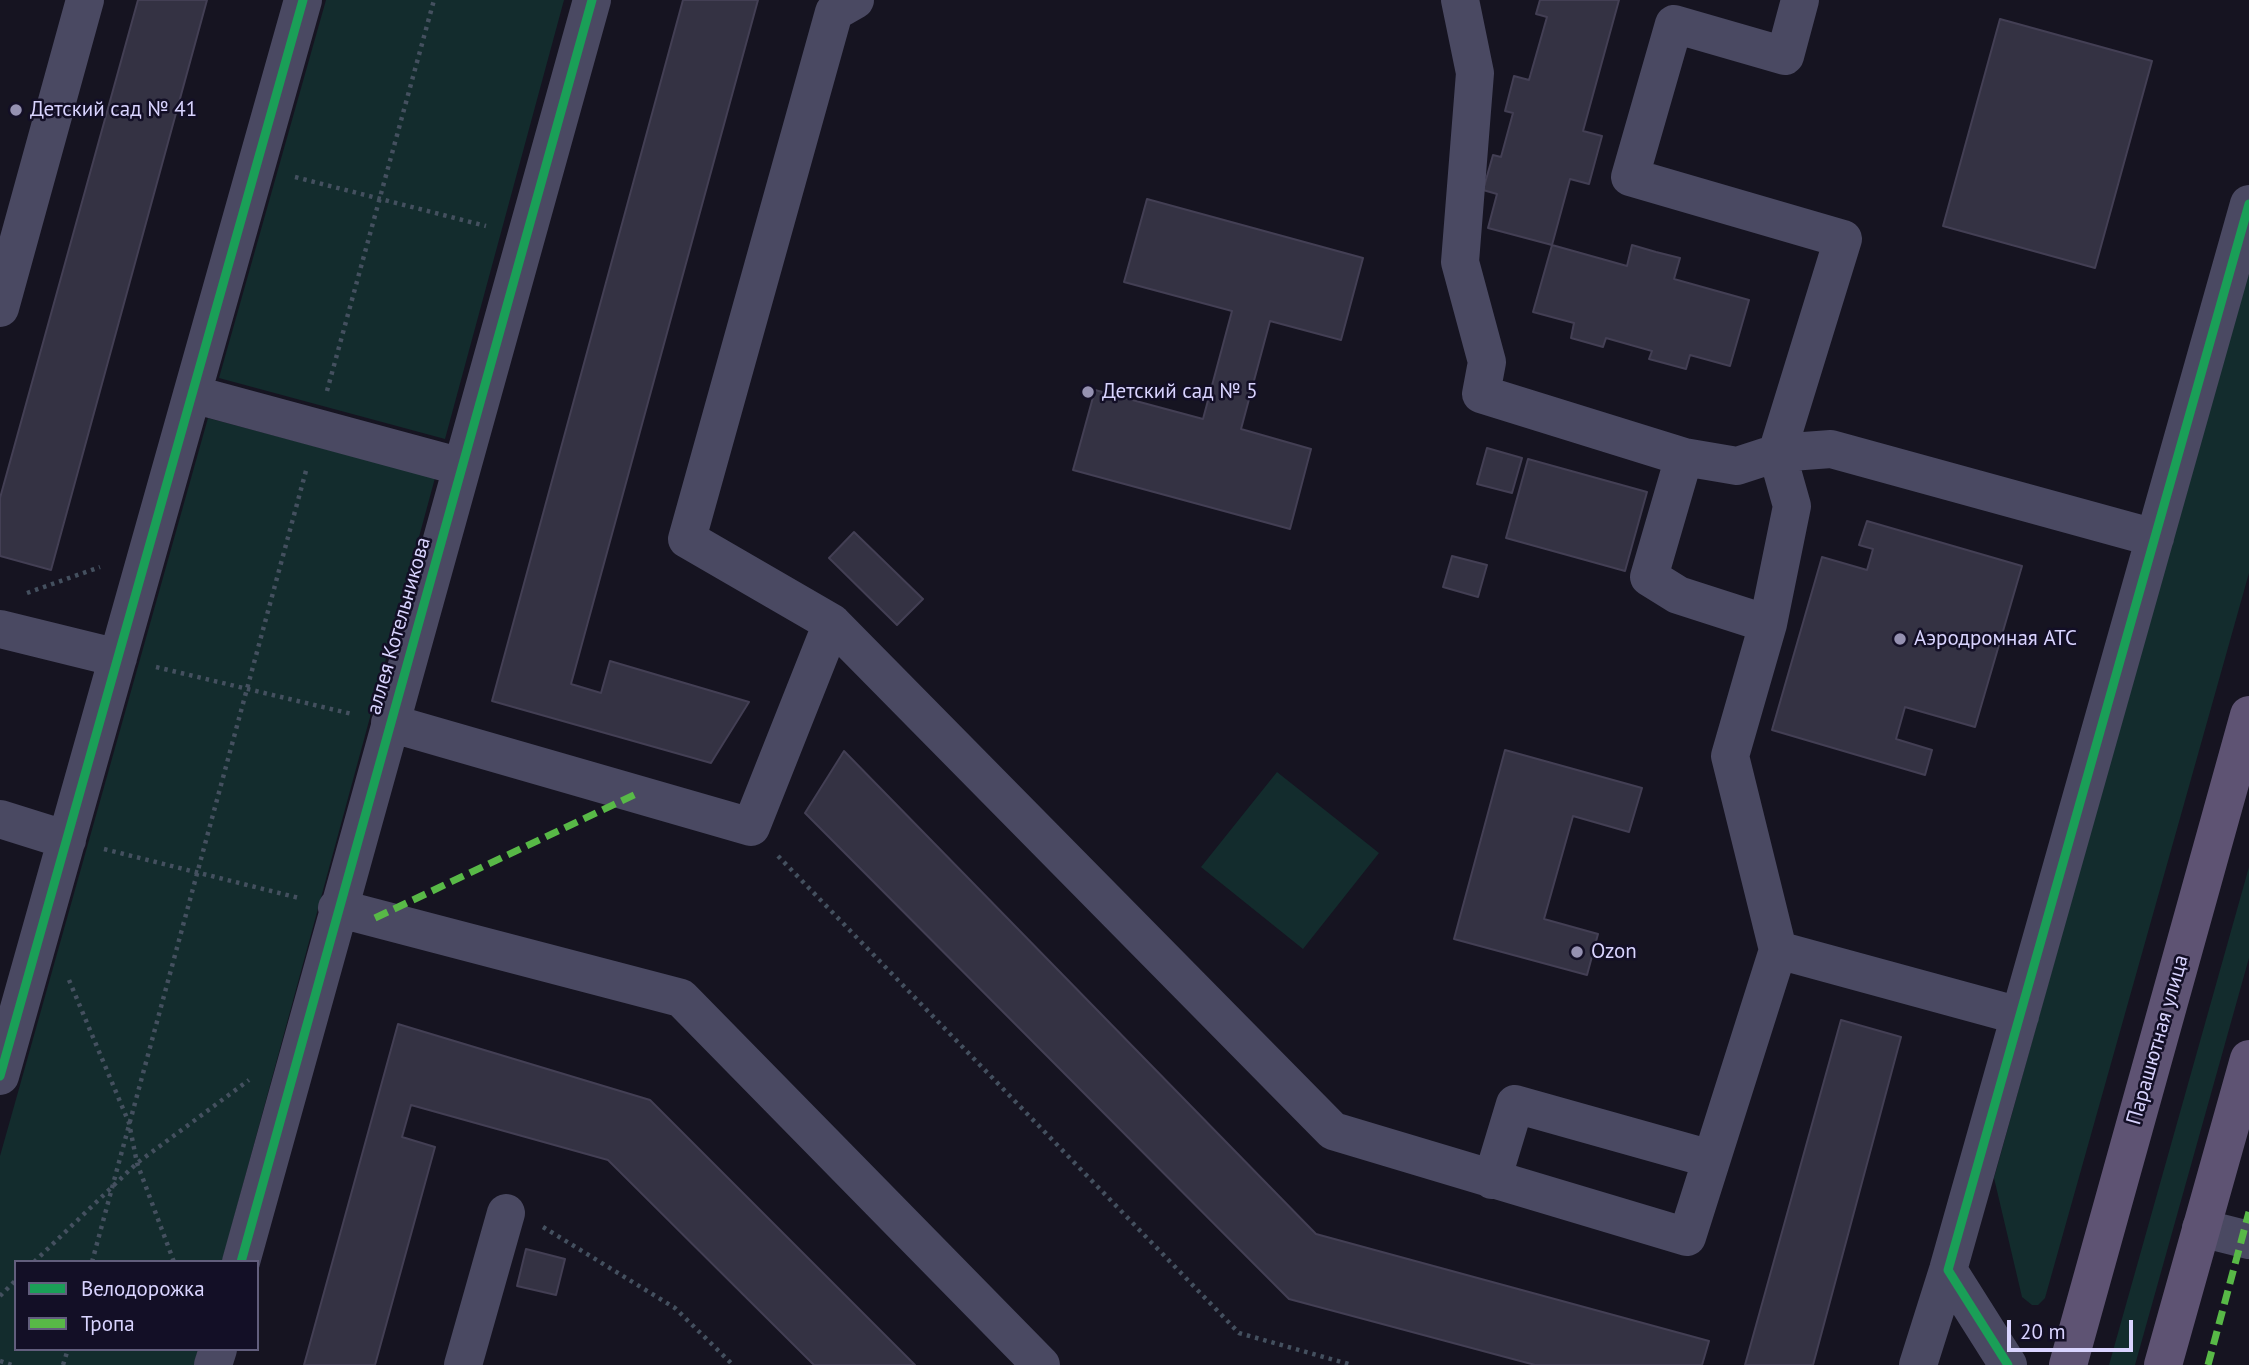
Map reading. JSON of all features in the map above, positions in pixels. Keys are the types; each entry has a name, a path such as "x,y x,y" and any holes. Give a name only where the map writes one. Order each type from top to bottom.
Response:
{"main road":[{"name":"Парашютная улица","path":"2068,1365 2236,812 2249,715"},
{"path":"2163,1365 2249,1059"}],"street":[{"path":"0,308 85,0"},
{"path":"0,1076 303,0"},
{"name":"аллея Котельникова","path":"242,1260 592,0"},
{"path":"855,0 834,12 687,539 832,623 1332,1131 1687,1237 1778,950 1730,756 1768,624 1792,506 1777,453 1843,239 1630,177 1674,24 1784,56 1800,0"},
{"path":"1460,0 1475,73 1460,262 1487,362 1481,394 1684,457 1737,466 1777,453 1831,449 2155,538"},
{"path":"1918,1365 1948,1270 2247,220"},
{"path":"192,394 461,467"},
{"path":"1684,457 1648,577 1678,595 1768,624"},
{"path":"390,723 751,827 832,623"},
{"path":"0,629 118,658"},
{"path":"0,819 67,840"},
{"path":"338,908 681,998 1041,1365"},
{"path":"1778,950 2020,1016"},
{"path":"1492,1180 1515,1104 1711,1159"},
{"path":"463,1365 506,1213"},
{"path":"2201,1228 2249,1240"},
{"path":"1948,1270 2008,1365"}],"path":[{"path":"93,1260 434,0"},
{"path":"256,167 526,237"},
{"path":"25,594 100,568"},
{"path":"118,658 390,723"},
{"path":"751,827 1239,1333 1352,1365"},
{"path":"67,840 338,908"},
{"path":"37,945 58,952 129,1123 137,1163 173,1260"},
{"path":"36,1260 137,1163 300,1042"},
{"path":"506,1213 552,1231 675,1308 733,1365"},
{"path":"0,1296 14,1282"},
{"path":"0,1361 12,1365"}],"green space":[{"path":"326,0 564,0 445,439 219,378"},
{"path":"2249,275 2249,573 2045,1298 2038,1305 2032,1305 2022,1297 1994,1178 2244,279"},
{"path":"208,418 435,478 223,1260 14,1260 14,1351 198,1351 194,1365 0,1365 0,1156"},
{"path":"1277,772 1379,853 1303,949 1201,867"},
{"path":"2249,867 2249,958 2135,1365 2109,1365"}],"building":[{"path":"138,0 207,0 51,570 0,556 0,498"},
{"path":"683,0 758,0 571,684 601,693 610,661 749,702 711,763 492,701"},
{"path":"1540,0 1619,0 1583,131 1602,136 1589,184 1570,179 1552,245 1488,228 1497,194 1483,190 1493,155 1501,157 1513,113 1505,111 1514,76 1529,80 1547,17 1536,14"},
{"path":"2000,19 2152,61 2095,268 1943,226"},
{"path":"1147,199 1363,258 1341,340 1270,321 1241,429 1311,449 1290,529 1073,470 1095,390 1203,419 1232,311 1124,282"},
{"path":"1552,245 1627,266 1632,245 1680,258 1674,279 1749,300 1730,366 1690,355 1686,369 1649,359 1652,351 1606,338 1603,347 1571,338 1574,323 1533,312"},
{"path":"1487,448 1522,458 1512,493 1477,484"},
{"path":"1528,459 1647,492 1625,571 1506,538"},
{"name":"Аэродромная АТС","path":"1867,521 2022,566 1975,727 1905,707 1896,739 1932,750 1925,775 1772,730 1822,557 1867,570 1873,549 1859,545"},
{"path":"854,532 923,599 897,625 829,558"},
{"path":"1452,556 1487,565 1478,597 1443,587"},
{"path":"1505,750 1642,788 1629,832 1573,816 1544,919 1598,934 1587,975 1454,939"},
{"path":"844,751 1316,1234 1709,1341 1702,1365 1535,1365 1289,1299 805,813"},
{"path":"1841,1020 1901,1037 1813,1365 1745,1365"},
{"path":"398,1024 650,1100 915,1365 814,1365 608,1160 411,1105 402,1137 435,1147 375,1365 304,1365"},
{"path":"526,1249 565,1259 556,1295 517,1286"}],"marked path":[{"path":"375,918 636,794"},
{"path":"2208,1365 2249,1212"}],"cycle path":[{"path":"0,1076 303,0"},
{"path":"242,1260 592,0"},
{"path":"2008,1365 1948,1270 2249,204"}],"place":[{"name":"Детский сад № 41","path":"16,110"},
{"name":"Детский сад № 5","path":"1088,392"},
{"name":"Аэродромная АТС","path":"1900,639"},
{"name":"Ozon","path":"1577,952"}]}
